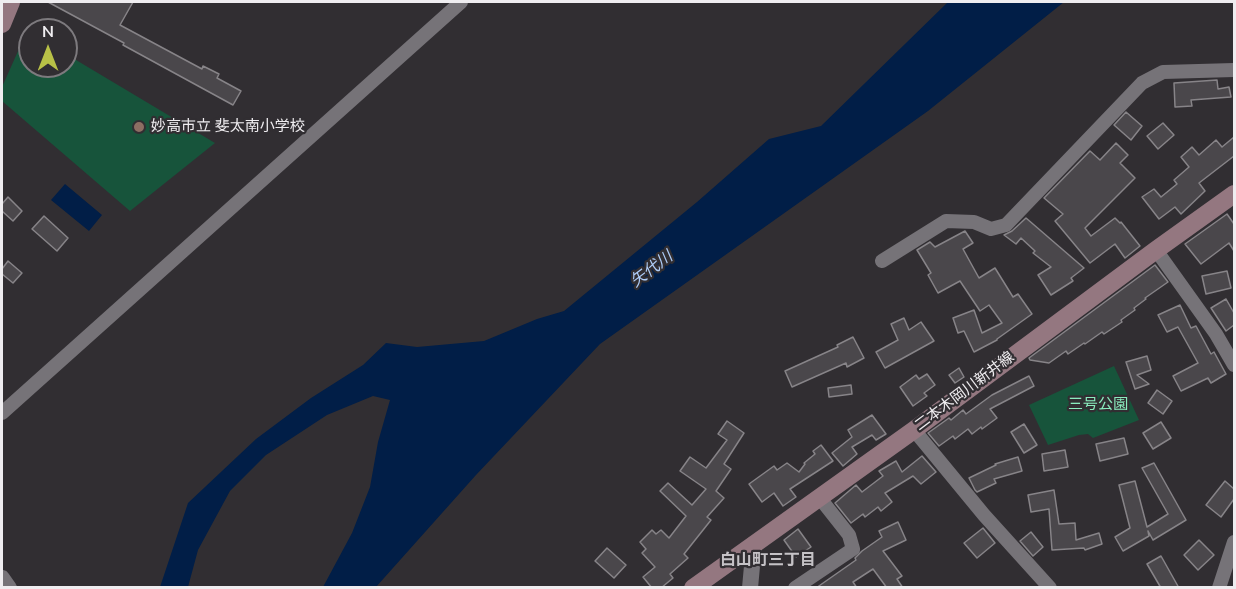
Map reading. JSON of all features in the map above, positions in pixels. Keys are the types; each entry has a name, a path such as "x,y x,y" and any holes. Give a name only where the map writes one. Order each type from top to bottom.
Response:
{"main road":[{"path":"2,24 11,2"},
{"name":"二本木岡川新井線","path":"693,588 914,430 1234,194"}],"street":[{"path":"2,412 462,2"},
{"path":"882,261 946,221 974,222 991,229 1006,225 1142,83 1163,72 1234,70"},
{"path":"1156,250 1216,334 1234,364"},
{"path":"914,430 984,515 1050,588"},
{"path":"795,588 853,549 849,535 819,497"},
{"path":"1219,588 1234,542"},
{"path":"750,588 754,544"},
{"path":"2,578 9,588"}],"green space":[{"path":"18,51 18,78 78,78 78,61 215,143 130,211 2,101 2,87"},
{"name":"三号公園","path":"1114,366 1139,420 1093,438 1088,434 1079,435 1048,445 1029,405"}],"water":[{"name":"矢代川","path":"948,2 1064,2 928,111 600,344 476,475 376,587 323,587 352,533 370,487 378,442 390,400 373,396 327,415 266,455 230,491 198,550 188,587 160,587 188,503 256,439 311,398 363,365 386,343 417,347 484,341 537,319 564,311 697,202 769,139 821,126"},
{"path":"65,184 102,215 89,231 51,200"}],"building":[{"path":"48,2 133,2 120,25 202,69 203,66 219,74 217,78 241,91 233,105"},
{"path":"1217,80 1218,89 1229,87 1231,97 1191,100 1192,106 1175,107 1174,83"},
{"path":"1126,112 1142,126 1131,140 1114,125"},
{"path":"1163,123 1174,135 1158,149 1147,136"},
{"path":"1234,137 1234,156 1199,183 1205,191 1181,214 1175,207 1159,219 1142,197 1154,189 1161,197 1177,184 1174,180 1189,167 1181,157 1192,147 1199,155 1216,140 1222,147"},
{"path":"1116,143 1128,155 1120,163 1135,178 1085,228 1091,236 1115,218 1121,222 1140,246 1125,258 1115,244 1090,263 1055,221 1063,214 1044,198 1090,151 1100,160"},
{"path":"8,197 22,211 13,221 2,211 2,204"},
{"path":"1227,214 1234,224 1234,251 1229,243 1201,264 1185,244"},
{"path":"44,216 68,238 57,251 32,229"},
{"path":"1026,218 1084,268 1071,278 1073,281 1051,295 1038,275 1051,267 1033,253 1035,251 1021,238 1016,244 1004,235"},
{"path":"965,231 973,243 963,249 979,278 995,268 1013,297 1018,294 1032,314 997,340 974,352 964,331 958,333 953,318 974,310 982,333 1002,323 989,305 980,311 960,281 938,293 928,275 931,273 917,250 930,242 935,247"},
{"path":"8,261 22,273 13,283 2,274 2,269"},
{"path":"1155,265 1168,282 1145,298 1134,308 1135,310 1121,320 1122,322 1068,354 1066,351 1049,363 1030,360 1029,358"},
{"path":"1227,271 1231,288 1206,294 1202,276"},
{"path":"1226,299 1234,313 1234,325 1226,331 1211,308"},
{"path":"1180,305 1191,328 1196,326 1211,354 1214,352 1226,374 1211,383 1208,378 1181,391 1173,376 1198,363 1178,327 1167,332 1158,315"},
{"path":"904,318 909,330 921,322 934,341 885,368 876,352 898,340 891,324"},
{"path":"853,337 864,358 847,367 846,363 792,387 785,371 838,347 837,345"},
{"path":"1147,356 1151,370 1137,375 1149,384 1135,389 1126,362"},
{"path":"959,368 964,377 955,383 949,375"},
{"path":"927,374 935,385 924,393 927,396 913,406 900,387 916,375 919,379"},
{"path":"1029,376 1034,386 990,409 997,418 982,429 981,427 972,434 968,429 955,439 953,436 939,446 928,433 963,410 966,414 992,395"},
{"path":"851,385 852,394 829,397 828,388"},
{"path":"1157,390 1172,401 1163,414 1148,403"},
{"path":"872,415 886,434 876,440 872,435 852,447 857,454 843,466 832,453 852,437 848,430"},
{"path":"727,421 744,433 724,464 731,469 716,491 724,498 707,517 711,520 684,554 688,558 670,574 673,578 661,588 652,588 643,577 655,567 642,553 646,549 640,542 652,530 656,534 661,530 669,538 686,516 660,491 668,483 692,505 706,489 680,471 690,457 706,468 727,440 718,434"},
{"path":"1161,422 1171,438 1153,449 1143,433"},
{"path":"1024,424 1037,445 1024,453 1011,432"},
{"path":"1124,438 1128,454 1100,461 1096,444"},
{"path":"821,445 833,461 790,489 796,497 783,506 774,493 762,502 749,484 774,466 777,470 787,463 799,472 804,463 815,454 813,451"},
{"path":"1065,450 1068,467 1044,471 1042,454"},
{"path":"922,456 936,472 921,484 913,476 885,493 892,502 881,511 878,507 865,517 863,514 851,523 835,503 856,485 862,492 883,476 879,471 896,461 902,472"},
{"path":"1018,457 1022,471 994,479 996,483 977,492 975,490 969,478 995,464"},
{"path":"1154,463 1186,520 1153,540 1148,531 1149,536 1123,551 1115,537 1130,528 1119,485 1135,481 1147,527 1168,514 1142,468"},
{"path":"1225,481 1234,489 1234,499 1221,517 1206,505"},
{"path":"1054,490 1059,524 1075,523 1076,540 1099,533 1102,544 1085,550 1084,548 1052,550 1049,509 1031,512 1028,495"},
{"path":"898,522 906,540 883,551 902,576 897,579 903,588 887,588 873,569 853,582 857,588 816,588 856,560 855,558 862,551 882,537 879,531"},
{"path":"983,528 995,543 977,558 964,543"},
{"path":"798,529 811,547 796,557 784,540"},
{"path":"1031,532 1043,547 1033,556 1020,541"},
{"path":"1199,540 1214,555 1198,570 1184,555"},
{"path":"607,548 626,565 614,578 595,561"},
{"path":"1161,556 1179,588 1161,588 1147,564"}],"place":[{"name":"妙高市立 斐太南小学校","path":"139,127"}],"district":[{"name":"白山町三丁目","path":"768,561"}]}
